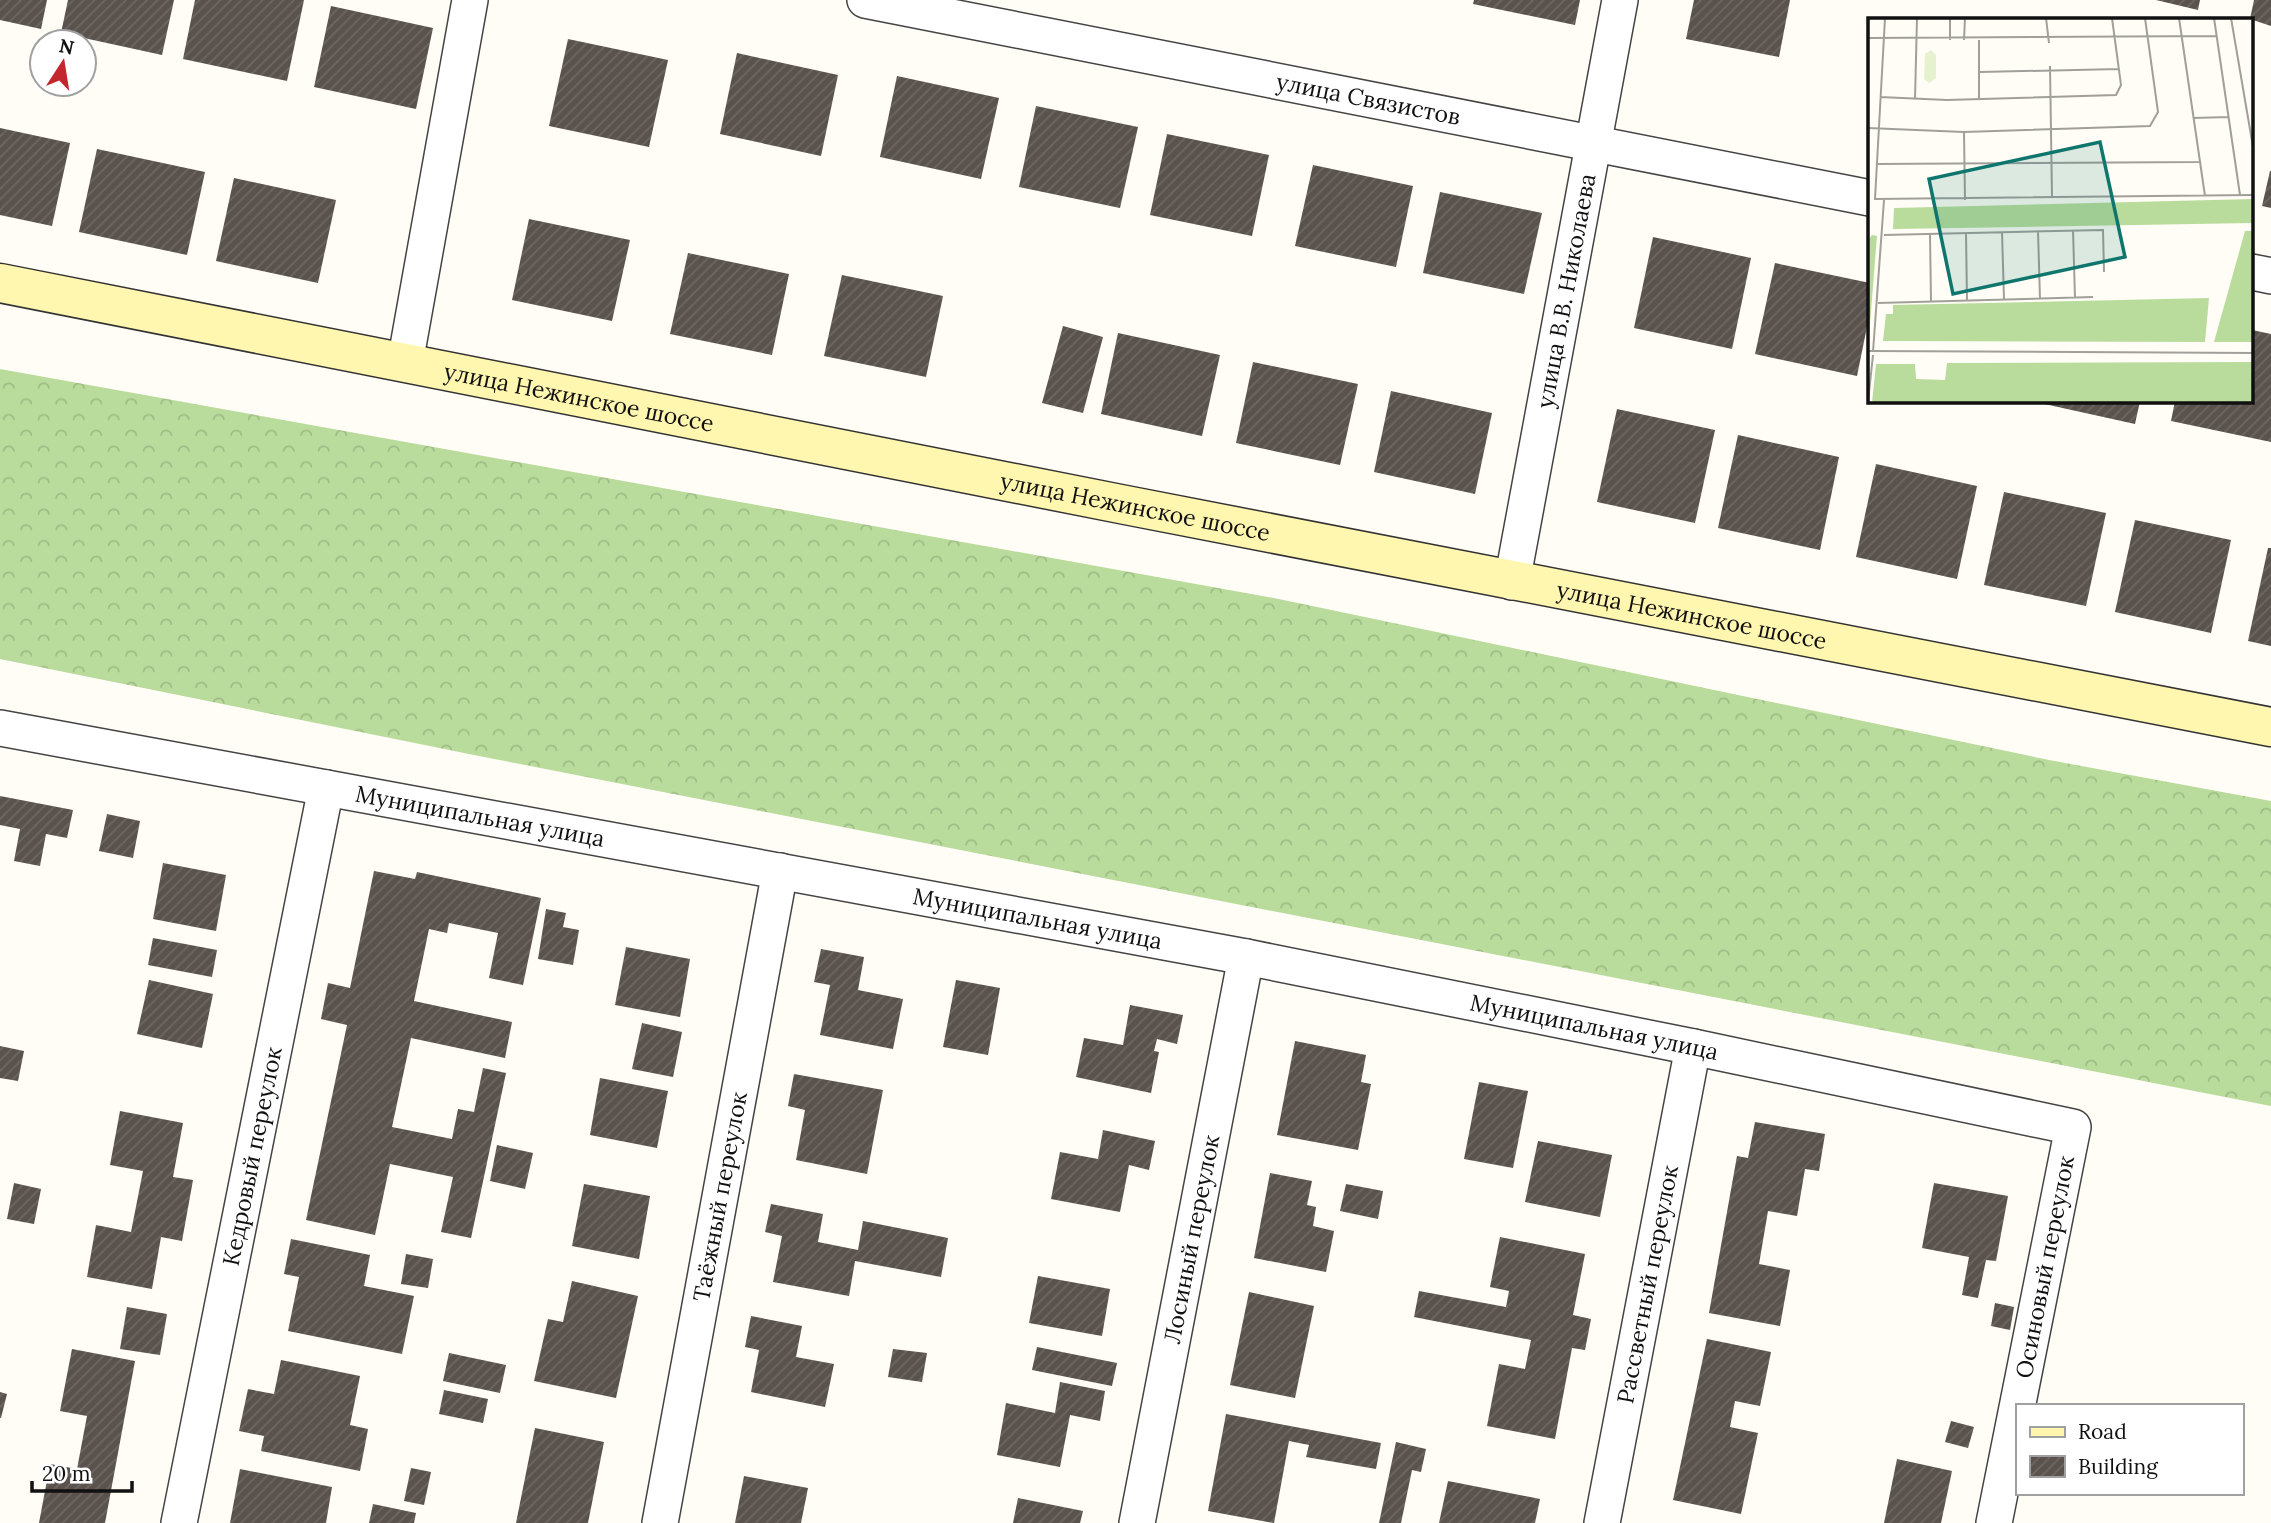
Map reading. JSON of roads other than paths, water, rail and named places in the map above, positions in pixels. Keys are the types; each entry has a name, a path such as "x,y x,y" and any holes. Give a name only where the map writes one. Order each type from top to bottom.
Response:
{"main road":[{"name":"улица Нежинское шоссе","path":"0,283 1512,582 2271,727"}],"street":[{"path":"405,363 470,0"},
{"name":"улица Связистов","path":"865,0 1868,198"},
{"name":"улица В.В. Николаева","path":"1512,582 1620,0"},
{"name":"Муниципальная улица","path":"0,728 1246,957 1693,1046 2073,1127"},
{"name":"Кедровый переулок","path":"179,1523 326,788"},
{"name":"Таёжный переулок","path":"660,1523 780,871"},
{"name":"Лосиный переулок","path":"1137,1523 1246,957"},
{"name":"Рассветный переулок","path":"1602,1523 1693,1046"},
{"name":"Осиновый переулок","path":"2018,1404 2073,1127"},
{"name":"Осиновый переулок","path":"1994,1523 2016,1413"}]}
